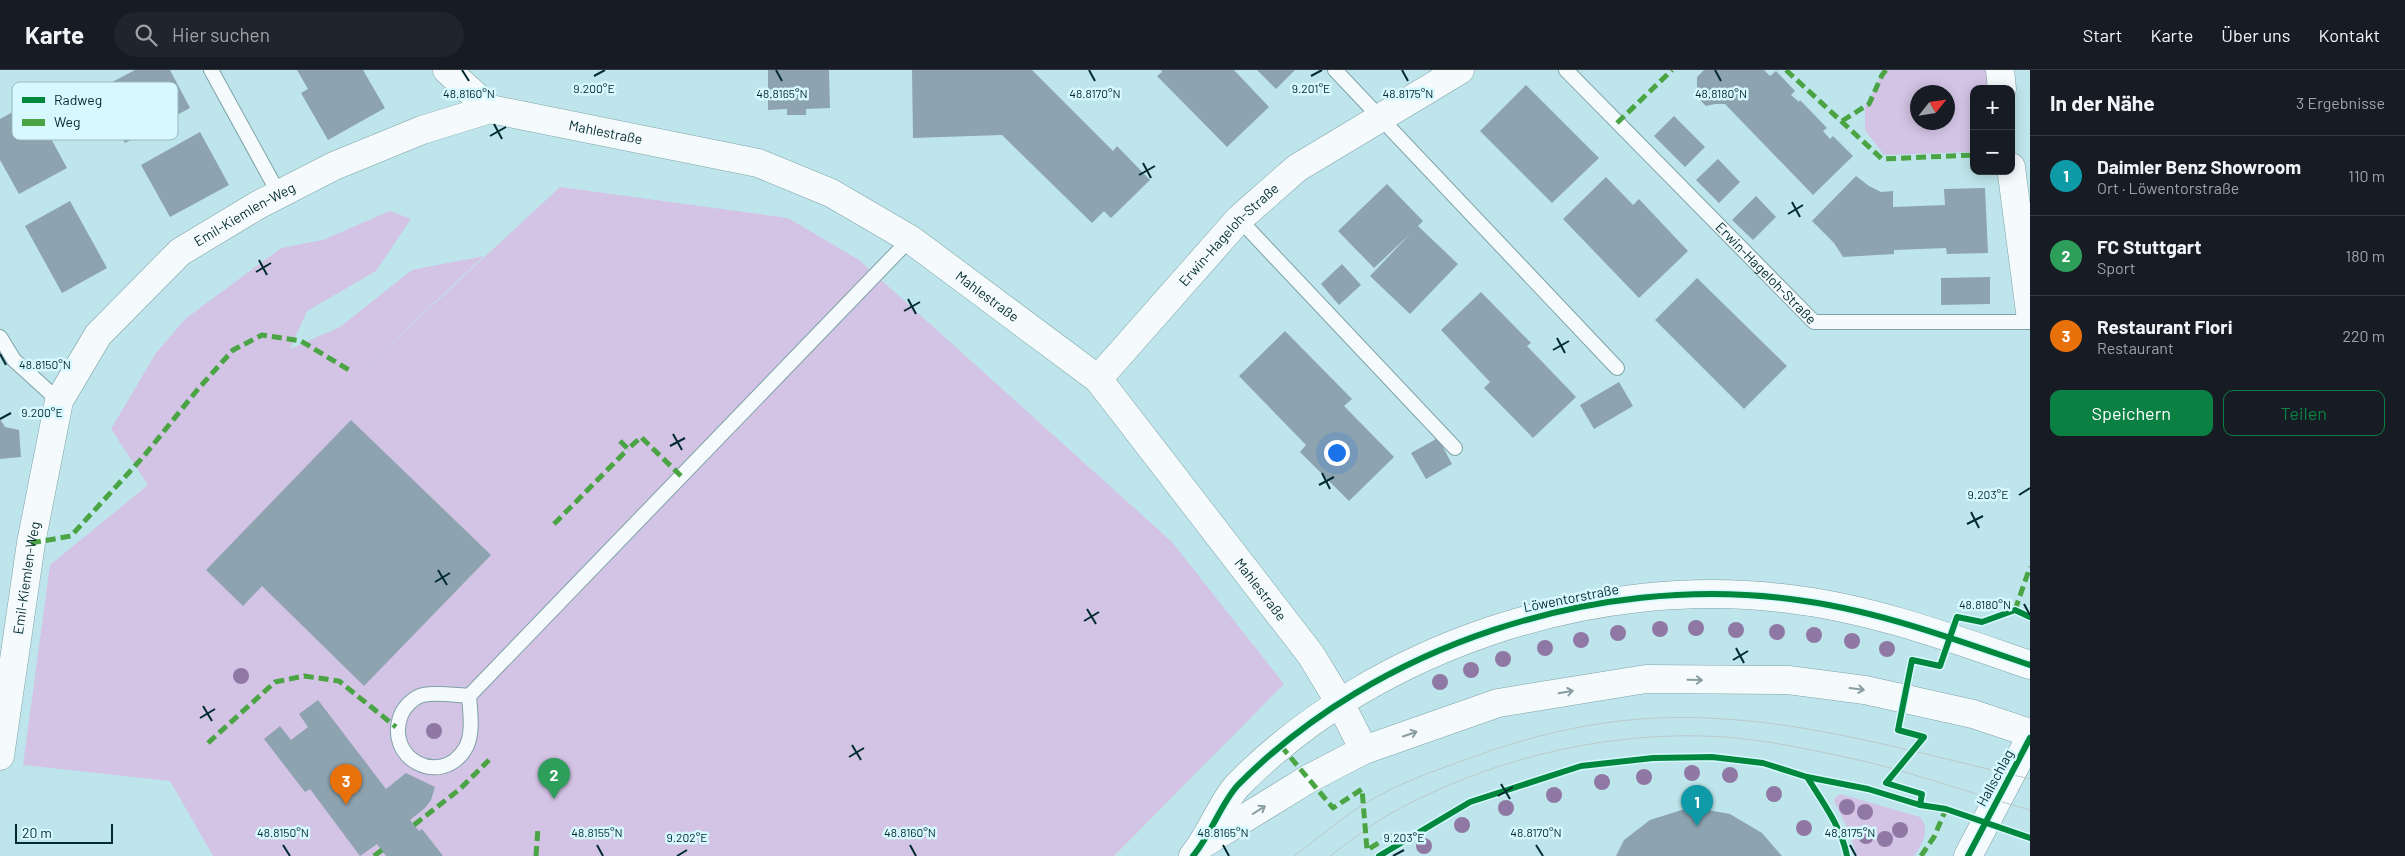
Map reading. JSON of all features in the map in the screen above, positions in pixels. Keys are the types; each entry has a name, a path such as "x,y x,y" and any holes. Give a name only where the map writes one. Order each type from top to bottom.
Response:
{"street":[{"path":"447,70 490,109"},
{"name":"Erwin-Hageloh-Straße","path":"1098,379 1239,219 1297,168 1460,70"},
{"path":"2000,70 2002,85"},
{"name":"Emil-Kiemlen-Weg","path":"0,756 31,543 59,401 98,335 180,252 279,194 334,166 387,144 422,130 490,109"},
{"name":"Mahlestraße","path":"490,109 758,163 831,193 910,239 1098,379 1311,655 1340,703 1364,750"},
{"path":"2012,175 2030,312"},
{"name":"Löwentorstraße","path":"1198,850 1236,787 1281,746 1340,703 1421,659 1507,624 1563,610 1616,600 1705,594 1790,599 1886,617 2030,665"},
{"name":"Löwentorstraße","path":"1198,850 1310,778 1364,750 1498,703 1646,679 1788,680 1865,690 1972,714 2030,733"},
{"name":"Hallschlag","path":"1968,856 2030,738"}],"lane":[{"path":"212,70 279,194"},
{"path":"1335,70 1617,368"},
{"name":"Erwin-Hageloh-Straße","path":"1566,70 1814,322 2030,322"},
{"path":"1239,219 1455,448"},
{"path":"469,696 421,695 404,708 396,727 398,744 408,758 423,766 440,767 455,760 466,748 470,726 469,696 910,239"},
{"path":"0,337 14,360 59,401"}],"shaded area":[{"path":"1883,70 2000,70 2002,85 1970,85 1970,152 1884,155 1865,130 1865,104 1871,97"},
{"path":"560,187 788,218 859,260 1172,542 1284,684 1114,856 213,856 170,781 23,765 50,565 148,485 111,429 156,353 185,319 281,248 323,240 390,211 411,219 376,271 307,311 290,349 340,327 412,270 484,256 325,405"},
{"path":"1840,794 1920,817 1925,827 1925,832 1914,856 1857,856 1848,829 1834,801"}],"building":[{"path":"135,70 170,70 176,82 112,82"},
{"path":"297,70 363,70 385,108 328,140 301,93 308,89"},
{"path":"768,70 829,70 830,108 806,109 806,115 787,115 787,109 768,110"},
{"path":"912,70 1032,70 1113,151 1117,146 1150,180 1111,218 1104,211 1092,223 1002,135 913,138"},
{"path":"1161,70 1234,70 1269,107 1227,147 1157,76 1162,72"},
{"path":"1257,70 1295,70 1276,89"},
{"path":"1704,70 1764,70 1770,76 1776,71 1795,91 1791,95 1799,102 1800,100 1827,128 1823,131 1830,139 1833,136 1853,156 1813,195 1725,104 1706,106 1697,97 1697,77"},
{"path":"178,85 190,108 178,114"},
{"path":"1526,85 1599,158 1552,203 1480,131"},
{"path":"12,112 12,140 52,140 67,168 19,194 0,160 0,119"},
{"path":"1674,116 1705,147 1685,167 1654,136"},
{"path":"200,132 229,185 170,217 141,165"},
{"path":"1718,159 1740,182 1719,203 1696,180"},
{"path":"1856,176 1881,192 1893,191 1893,207 1945,205 1944,189 1985,188 1988,253 1947,254 1946,248 1894,250 1894,254 1843,257 1834,243 1812,221"},
{"path":"1606,177 1633,205 1639,199 1688,251 1639,298 1563,219"},
{"path":"1387,184 1423,221 1418,226 1458,264 1410,314 1370,276 1410,234 1374,268 1338,231"},
{"path":"1756,196 1776,217 1753,240 1732,220"},
{"path":"70,201 107,268 62,293 25,226"},
{"path":"1342,264 1361,285 1339,305 1321,284"},
{"path":"1990,277 1990,304 1941,305 1941,278"},
{"path":"1697,278 1787,366 1744,409 1655,320"},
{"path":"1481,292 1531,343 1527,346 1576,397 1533,438 1484,388 1490,382 1441,330"},
{"path":"1285,331 1352,399 1344,406 1394,457 1349,501 1300,452 1306,445 1239,376"},
{"path":"1619,382 1633,406 1594,429 1580,405"},
{"path":"0,419 5,427 19,430 21,457 0,459"},
{"path":"351,420 491,555 364,686 262,586 243,606 206,570"},
{"path":"1438,438 1452,464 1426,479 1411,453"},
{"path":"318,700 386,789 406,773 435,787 431,800 425,808 410,820 419,831 422,829 443,856 386,856 377,844 360,856 310,789 305,792 264,739 280,726 291,740 308,727 299,714"},
{"path":"1691,807 1730,814 1762,833 1782,856 1616,856 1624,840 1650,820"}],"tram line":[{"path":"1294,856 1375,797 1415,778 1522,741 1576,728 1612,722 1665,718 1718,719 1771,724 1875,742 2030,779"},
{"path":"1330,856 1388,815 1424,796 1500,766 1540,754 1581,746 1662,736 1739,738 1810,750 1892,768 2030,810"}],"marked path":[{"path":"1617,123 1672,70"},
{"path":"1786,70 1882,159 1970,155"},
{"path":"1842,121 1869,104 1886,70"},
{"path":"31,543 71,536 144,456 198,389 233,350 262,335 301,341 349,370"},
{"path":"620,441 628,449 641,437 681,476"},
{"path":"554,524 628,449"},
{"path":"2015,610 2030,567"},
{"path":"208,743 275,682 304,676 339,681 396,727"},
{"path":"1281,746 1333,808 1362,789 1367,850 1390,836 1395,845"},
{"path":"414,825 460,789 489,760"},
{"path":"1921,856 1934,837 1946,809"},
{"path":"536,856 538,827"},
{"path":"374,856 382,850"}],"cycle path":[{"path":"1193,856 1205,839 1226,801 1238,785 1293,736 1355,693 1422,658 1493,630 1566,610 1641,598 1716,594 1790,599 1882,617 2030,665"},
{"path":"2030,617 2015,610 1982,622 1957,617 1940,666 1912,660 1898,730 1924,737 1886,783 1922,794 1920,805 1946,809 2030,838"},
{"path":"1968,856 2030,738"},
{"path":"1379,856 1470,802 1581,766 1653,758 1712,757 1763,763 1807,777 1868,789 1920,805"},
{"path":"1807,777 1836,825 1847,856"}],"place":[{"name":"FC Stuttgart","path":"554,799"},
{"name":"Restaurant Flori","path":"346,805"},
{"name":"Daimler Benz Showroom","path":"1697,826"}]}
